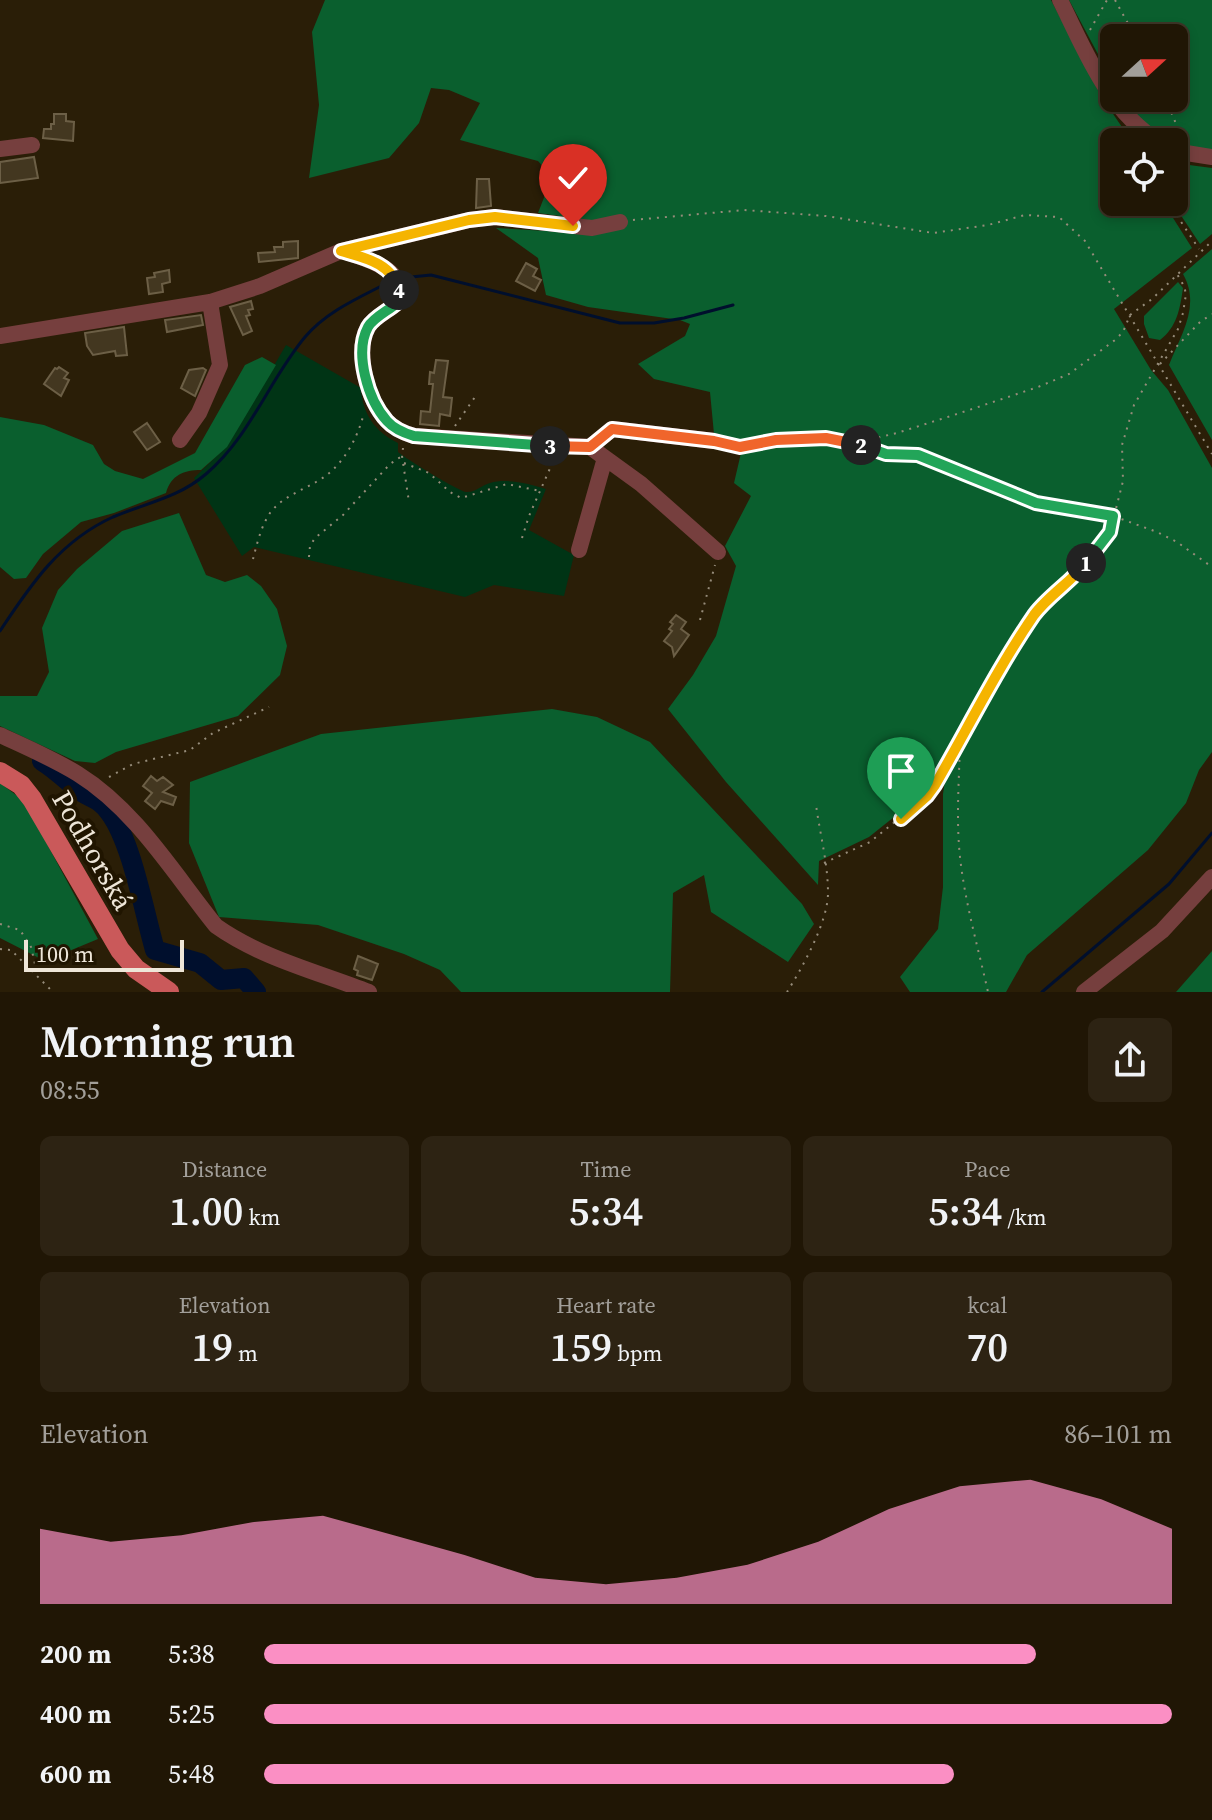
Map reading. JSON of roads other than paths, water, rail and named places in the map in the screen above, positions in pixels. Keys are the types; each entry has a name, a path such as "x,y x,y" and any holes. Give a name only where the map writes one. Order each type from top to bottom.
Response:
{"main road":[{"name":"Podhorská","path":"0,772 21,785 32,799 120,950 136,969 169,992"}],"street":[{"path":"1060,0 1102,83 1124,115 1141,128"},
{"path":"0,149 32,145"},
{"path":"1188,154 1212,157"},
{"path":"0,336 210,302 260,286 341,251 469,220 495,217 592,228 620,222"},
{"path":"341,251 384,266 393,275 399,290 397,303 372,322 364,339 363,360 375,402 387,422 405,434 590,447 641,484 718,552"},
{"path":"180,440 199,413 220,365 210,302"},
{"path":"590,447 612,429 714,441"},
{"path":"579,550 605,458"},
{"path":"0,735 94,785 132,820 216,926 252,948 369,992"},
{"path":"1084,992 1162,931 1212,877"}],"waterway":[{"path":"401,278 431,275 620,323 654,323 733,305"},
{"path":"0,631 48,565 77,538 113,517 184,489 206,474 235,443 292,354 314,327 345,305 391,281"},
{"path":"42,761 80,791 101,803 118,826 131,860 155,950 200,963 221,980 244,978 256,992"},
{"path":"1042,992 1169,884 1212,833"}]}
